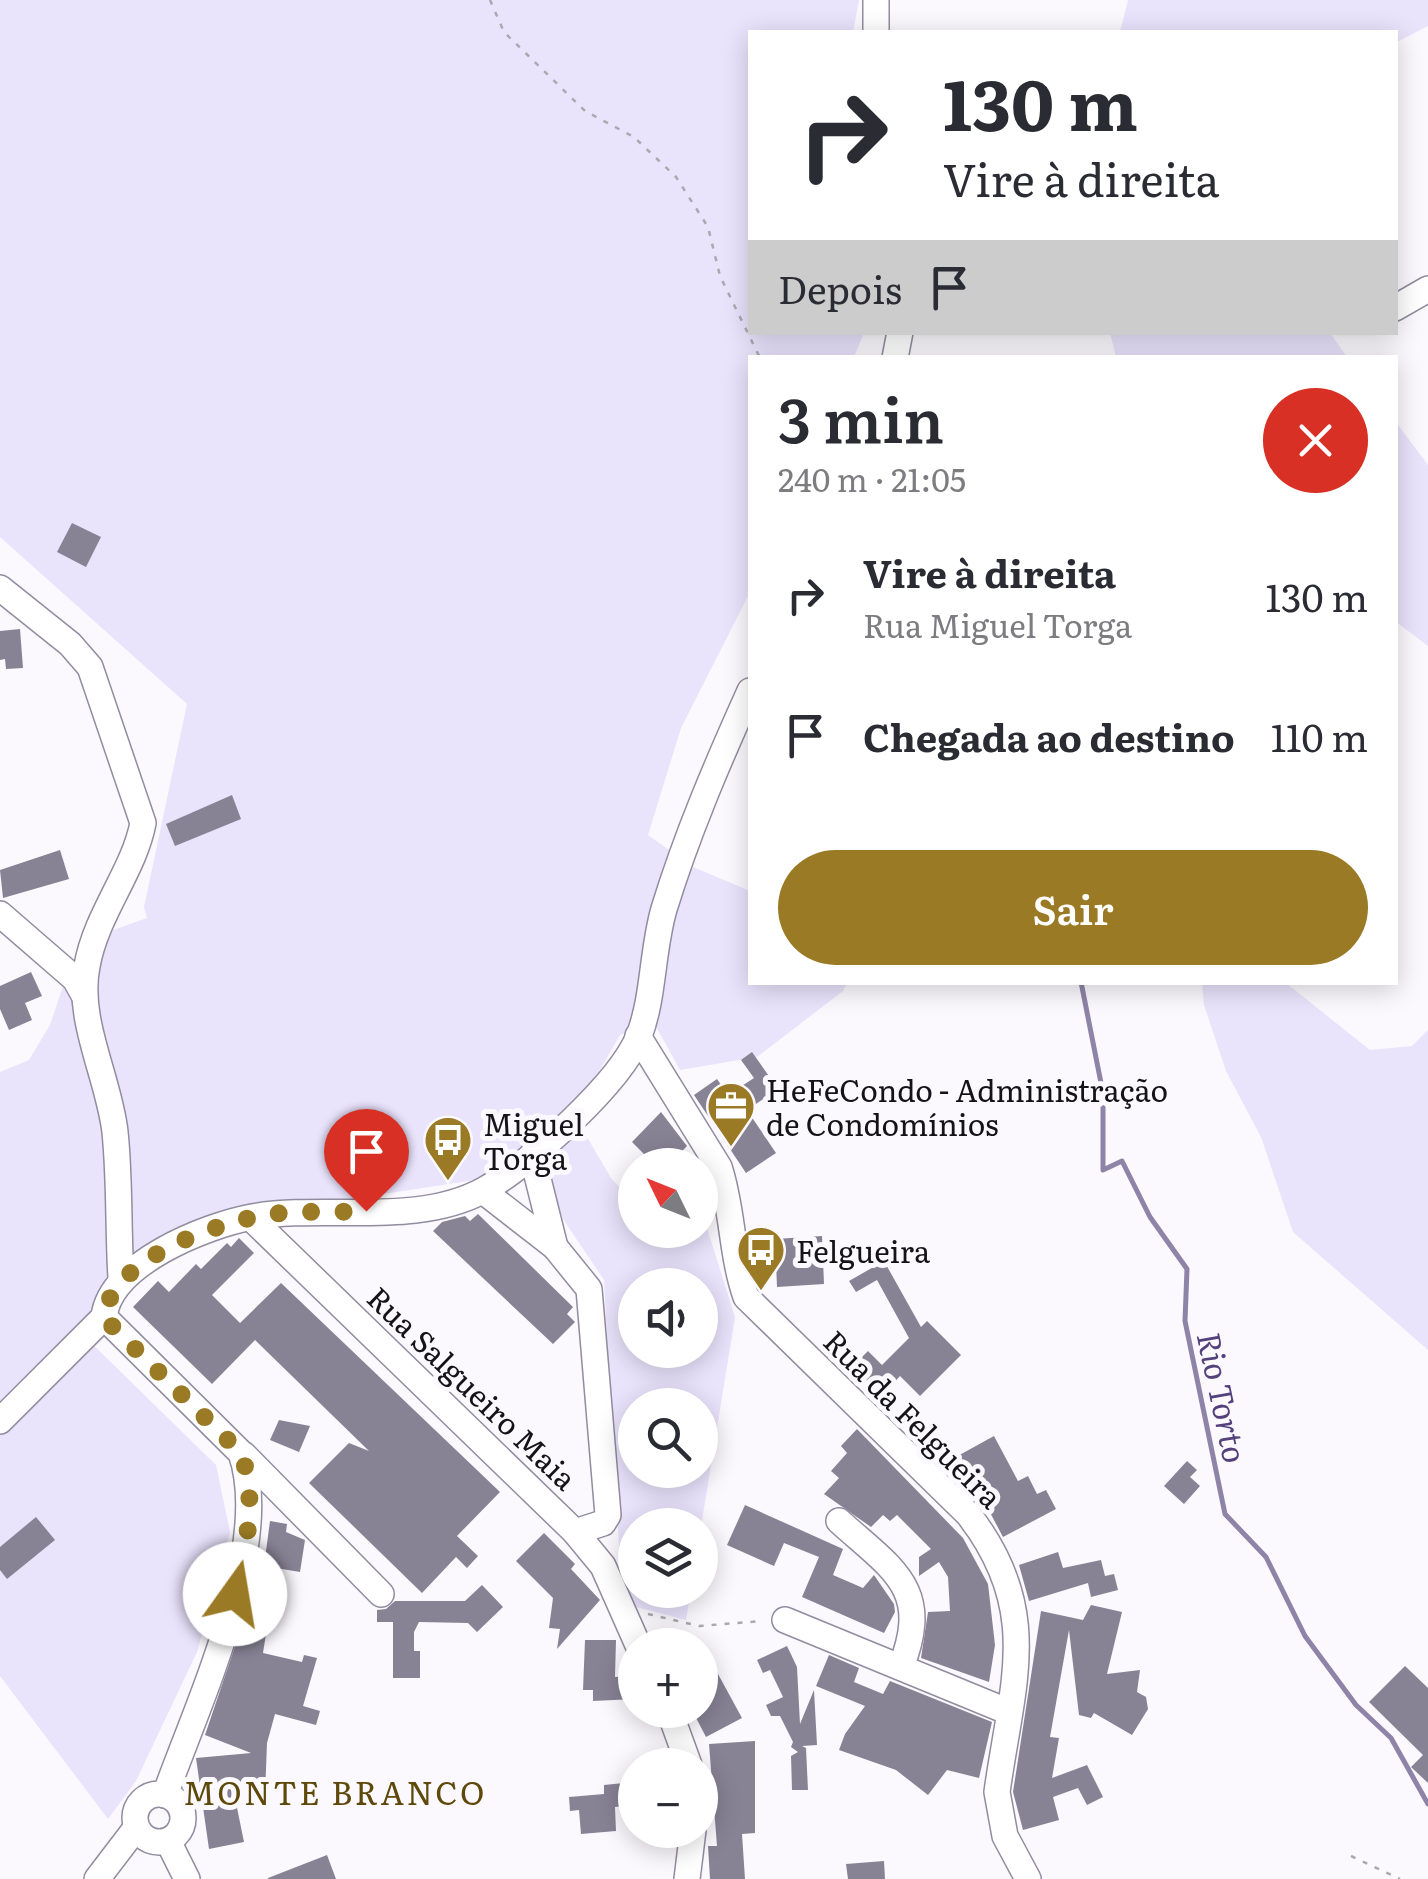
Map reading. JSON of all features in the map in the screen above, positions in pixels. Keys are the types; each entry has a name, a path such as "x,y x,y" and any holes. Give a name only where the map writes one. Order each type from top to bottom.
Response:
{"street":[{"path":"876,0 876,30"},
{"path":"1398,306 1428,289"},
{"path":"0,588 70,644 90,667 143,823 140,842 108,898 87,965 84,995 115,1128 120,1278"},
{"path":"0,1422 104,1318 111,1289 120,1278 170,1248 251,1218 404,1209 443,1204 483,1191 532,1155 588,1103 638,1036 662,913 706,792 748,696"},
{"path":"0,914 74,979 84,995"},
{"name":"Rua da Felgueira","path":"638,1036 720,1166 727,1189 735,1266 746,1297 968,1514 993,1546 1016,1610 1019,1639 997,1792 999,1815 1028,1879"},
{"path":"532,1155 555,1247"},
{"path":"483,1191 555,1247 589,1289 612,1528 602,1566"},
{"name":"Rua Salgueiro Maia","path":"251,1218 575,1532 602,1566 618,1601"},
{"path":"104,1318 382,1594"},
{"path":"165,1795 235,1594 251,1500 241,1453"},
{"path":"575,1532 603,1523 608,1515"},
{"path":"839,1521 897,1573 912,1598 910,1643 901,1667"},
{"path":"785,1620 1009,1712"},
{"path":"97,1879 151,1837 179,1831 183,1817 178,1803 165,1795 150,1795 138,1806 151,1837 188,1879"},
{"path":"118,1879 151,1837"},
{"path":"688,1879 691,1848"}],"path":[{"path":"490,0 504,32 574,101 634,137 676,177 708,227 720,276 748,333"},
{"path":"625,1608 698,1626 785,1620"},
{"path":"1351,1856 1400,1879"}],"shaded area":[{"path":"0,0 859,0 853,30 748,30 748,335 863,335 855,355 748,355 748,596 681,728 648,835 693,867 748,890 748,985 846,985 757,1057 680,1070 654,1023 620,1035 574,1115 618,1186 618,1248 713,1248 735,1317 718,1422 718,1388 618,1388 618,1488 707,1488 704,1508 618,1508 618,1529 604,1280 563,1219 548,1174 488,1178 194,1223 98,1298 80,1332 216,1465 230,1532 197,1652 136,1781 108,1819 0,1676 0,1072 29,1060 50,1025 65,980 91,938 147,918 144,907 187,704 0,537"},
{"path":"1128,0 1428,0 1428,26 1398,41 1398,30 1120,30"},
{"path":"1110,335 1331,335 1346,355 1116,355"},
{"path":"1398,425 1428,465 1428,646 1398,623"},
{"path":"1202,985 1289,985 1370,1050 1412,1046 1428,1030 1428,1350 1293,1232 1261,1137 1226,1071 1204,1005"},
{"path":"640,1608 688,1608 686,1620"}],"building":[{"path":"72,523 101,537 86,567 57,552"},
{"path":"20,629 23,668 6,669 5,659 0,660 0,631"},
{"path":"232,795 241,819 175,846 166,824"},
{"path":"60,850 69,879 3,898 0,870"},
{"path":"31,972 42,996 25,1003 32,1020 9,1030 0,1009 0,986"},
{"path":"752,1052 778,1089 747,1110 776,1153 746,1173 694,1095 717,1079 728,1095 754,1078 741,1060"},
{"path":"661,1112 687,1146 638,1148 632,1142"},
{"path":"478,1214 573,1307 567,1314 575,1322 553,1344 433,1231 442,1222 465,1216 470,1221"},
{"path":"822,1236 824,1284 777,1287 775,1239"},
{"path":"239,1238 254,1253 212,1295 240,1323 281,1283 500,1492 457,1536 478,1556 467,1568 456,1557 422,1593 309,1483 349,1443 369,1451 255,1340 212,1384 133,1307 158,1281 169,1292 196,1264 201,1269 227,1243 231,1247"},
{"path":"884,1261 921,1327 927,1321 961,1355 920,1396 900,1376 881,1397 851,1368 868,1351 882,1365 909,1338 877,1280 856,1292 849,1281"},
{"path":"279,1420 310,1426 299,1452 270,1440"},
{"path":"857,1429 963,1538 988,1584 995,1645 989,1682 921,1658 928,1612 950,1611 948,1577 939,1562 919,1576 919,1557 931,1549 897,1515 890,1521 883,1515 871,1527 824,1494 839,1478 831,1471 847,1453 841,1446"},
{"path":"994,1436 1018,1481 1028,1476 1037,1494 1046,1490 1056,1509 1003,1537 977,1488 972,1491 954,1458"},
{"path":"1187,1461 1197,1470 1190,1477 1200,1486 1184,1504 1164,1486"},
{"path":"745,1505 843,1549 833,1575 863,1588 874,1575 894,1604 895,1612 884,1633 802,1597 819,1557 784,1543 774,1566 727,1545"},
{"path":"36,1517 55,1540 7,1579 0,1570 0,1547"},
{"path":"270,1521 287,1524 286,1532 305,1540 300,1572 264,1566"},
{"path":"544,1533 575,1564 571,1569 600,1600 557,1649 560,1629 549,1628 553,1598 516,1561"},
{"path":"1058,1552 1063,1568 1101,1560 1105,1576 1114,1574 1118,1590 1091,1597 1088,1583 1029,1601 1019,1565"},
{"path":"482,1585 503,1607 477,1632 468,1623 419,1622 414,1632 414,1651 420,1651 420,1678 393,1678 393,1622 377,1622 377,1610 386,1609 395,1601 465,1601"},
{"path":"251,1599 271,1601 263,1653 302,1662 304,1655 317,1658 303,1706 320,1711 316,1725 275,1714 267,1743 265,1796 234,1793 244,1842 209,1849 196,1758 251,1753 205,1735"},
{"path":"1091,1605 1122,1612 1107,1674 1140,1670 1137,1692 1146,1697 1148,1709 1132,1735 1094,1713 1091,1718 1079,1715 1069,1630 1050,1737 1059,1738 1052,1778 1087,1765 1103,1797 1087,1805 1078,1788 1053,1797 1059,1820 1023,1830 1013,1792 1041,1611 1083,1620"},
{"path":"585,1640 616,1640 618,1700 593,1701 593,1690 583,1690"},
{"path":"787,1646 797,1667 800,1724 814,1690 817,1745 802,1746 806,1748 808,1790 792,1790 791,1756 798,1752 791,1747 793,1742 780,1716 771,1716 766,1705 783,1697 770,1670 763,1673 757,1660"},
{"path":"829,1655 859,1668 854,1682 883,1694 890,1681 992,1722 979,1778 947,1770 928,1795 896,1770 839,1750 865,1706 816,1686"},
{"path":"1405,1666 1428,1688 1428,1783 1411,1767 1423,1755 1369,1702"},
{"path":"718,1674 742,1718 706,1737 701,1728 718,1728"},
{"path":"755,1741 755,1833 742,1834 745,1879 710,1879 708,1848 718,1848 718,1748 709,1748 709,1744"},
{"path":"618,1784 616,1831 581,1834 579,1810 570,1811 569,1797 604,1794 604,1785"},
{"path":"327,1855 336,1879 268,1879 268,1878"},
{"path":"884,1861 885,1879 848,1879 846,1864"}],"waterway":[{"name":"Rio Torto","path":"1082,985 1103,1093 1103,1170 1122,1161 1150,1217 1187,1269 1185,1321 1225,1514 1266,1557 1305,1636 1356,1705 1391,1738 1428,1804"}],"place":[{"name":"HeFeCondo - Administração de Condomínios","path":"731,1148"},
{"name":"Miguel Torga","path":"448,1182"},
{"name":"Felgueira","path":"761,1292"}],"district":[{"name":"MONTE BRANCO","path":"335,1791"}],"route":[{"path":"235,1594 252,1519 251,1481 241,1453 104,1318 105,1304 120,1278 153,1256 186,1241 251,1218 366,1211"}]}
